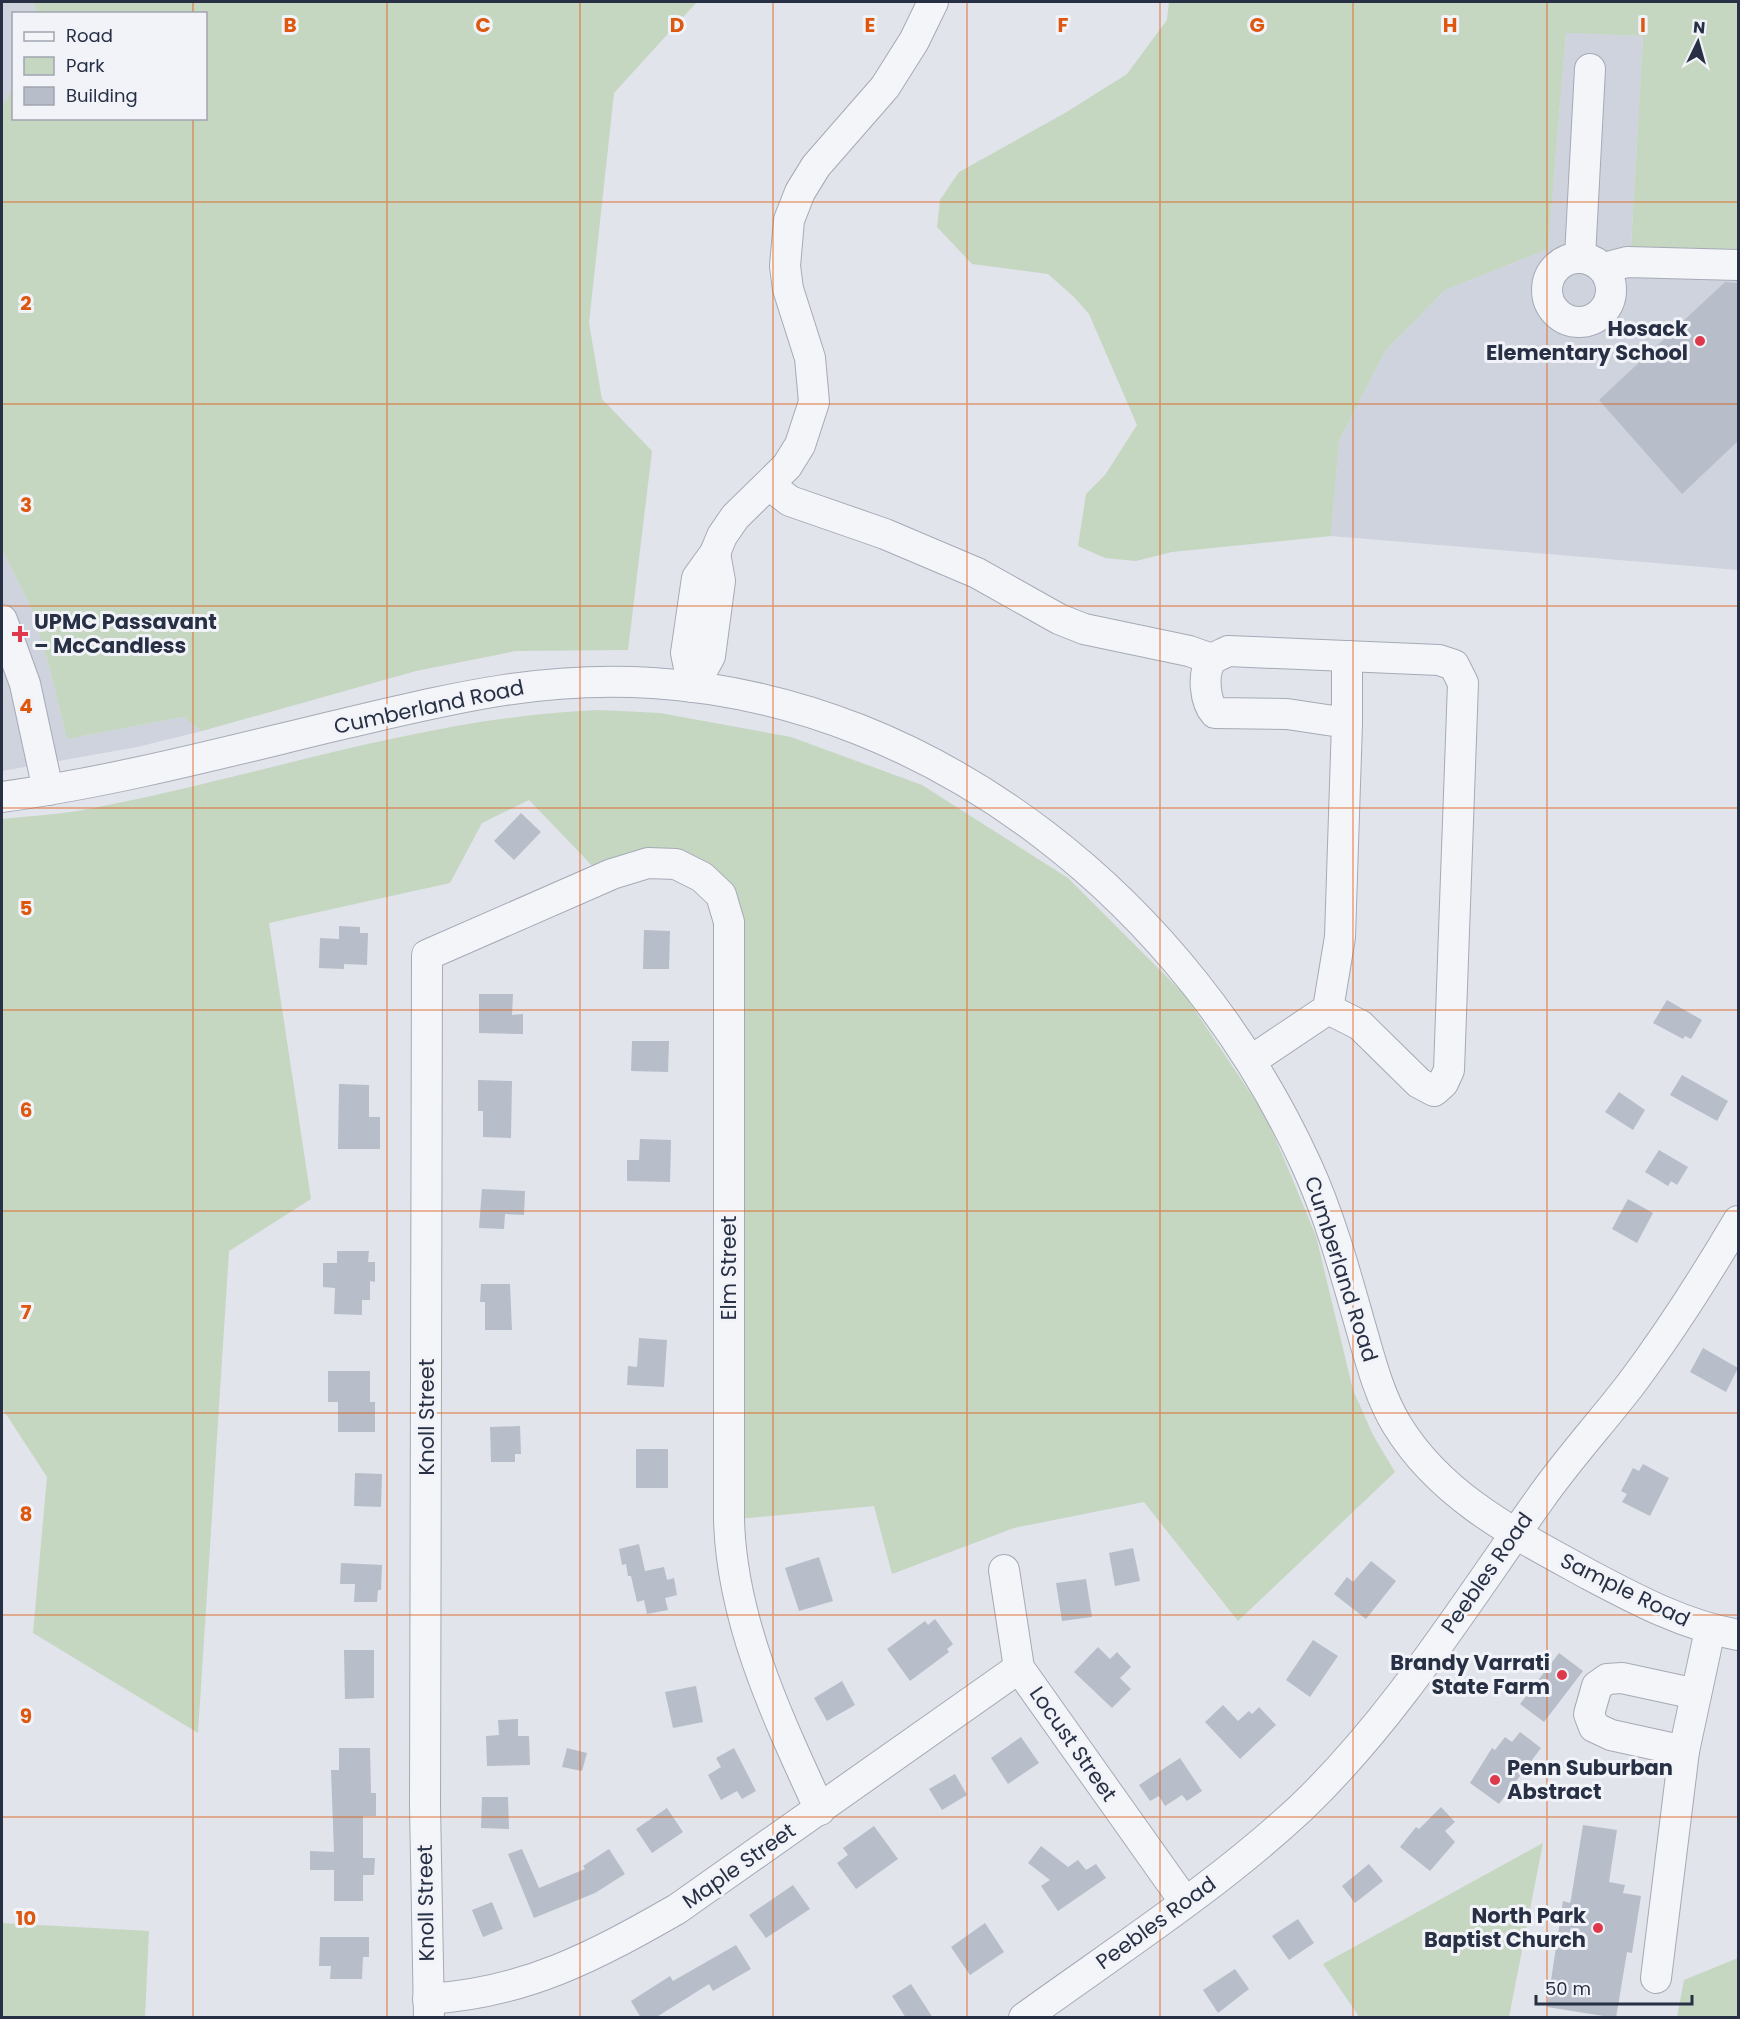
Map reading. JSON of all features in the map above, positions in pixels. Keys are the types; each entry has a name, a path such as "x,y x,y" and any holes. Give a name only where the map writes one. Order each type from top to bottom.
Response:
{"street":[{"path":"693,687 710,656 720,581 715,553 722,536 735,517 787,466 800,445 814,402 810,358 787,277 785,245 789,220 800,192 816,166 885,87 914,41 933,2"},
{"path":"1590,69 1592,263 1738,265"},
{"path":"769,485 790,501 885,534 977,573 1059,619 1084,629 1188,651 1212,659"},
{"path":"2,620 25,684 48,790"},
{"path":"1328,1010 1360,1025 1419,1083 1434,1091 1443,1083 1449,1070 1463,683 1454,665 1439,660 1228,651 1212,659 1206,696 1215,713 1287,714 1347,723"},
{"path":"1252,1060 1328,1010 1340,937 1347,656"},
{"name":"Cumberland Road","path":"2,797 126,775 482,692 586,681 693,687 779,705 826,719 931,761 978,789 1045,835 1133,912 1175,956 1252,1060 1280,1108 1310,1171 1336,1241 1381,1390 1396,1424 1435,1472 1456,1492 1487,1518 1515,1535"},
{"name":"Elm Street","path":"554,899 629,867 663,863 676,864 702,877 721,895 725,908 730,937 729,1520 731,1569 755,1653 788,1740 820,1810"},
{"name":"Knoll Street","path":"428,2008 425,1806 427,955 554,899"},
{"name":"Peebles Road","path":"1024,2018 1247,1856 1302,1807 1352,1755 1404,1691 1515,1535 1685,1310 1738,1221"},
{"name":"Sample Road","path":"1515,1535 1649,1606 1710,1630 1738,1635"},
{"name":"Locust Street","path":"1004,1570 1019,1668 1185,1902"},
{"path":"1656,1978 1684,1751 1710,1630"},
{"name":"Maple Street","path":"428,2008 515,1984 589,1958 677,1909 1019,1668"},
{"path":"1684,1751 1611,1735 1594,1727 1589,1714 1597,1686 1607,1679 1622,1678 1696,1694"}],"shaded area":[{"path":"2,2 34,2 36,12 12,12 12,89 2,107"},
{"path":"1566,33 1643,36 1631,246 1738,249 1738,570 1331,536 1339,441 1385,351 1445,290 1548,249"},
{"name":"UPMC Passavant – McCandless","path":"2,550 29,603 49,665 67,739 183,717 202,731 137,747 2,771"}],"green space":[{"path":"34,2 696,3 614,93 589,323 602,399 652,451 628,650 516,651 416,671 202,731 183,717 67,739 49,665 29,603 2,550 2,107 12,89 12,120 207,120 207,12 36,12"},
{"path":"1169,2 1738,2 1738,249 1631,247 1643,36 1566,33 1548,249 1445,290 1385,351 1339,441 1331,536 1172,552 1136,561 1105,558 1078,546 1086,494 1105,475 1137,425 1089,314 1048,274 972,264 937,227 940,200 959,172 1065,113 1127,74 1167,20"},
{"path":"599,710 660,713 791,737 922,785 1068,878 1184,994 1267,1118 1316,1236 1353,1390 1373,1435 1395,1472 1238,1621 1144,1502 1014,1528 892,1574 874,1506 729,1520 730,957 702,877 604,878 529,800 482,823 450,883 269,923 311,1199 229,1251 198,1733 33,1633 47,1477 2,1408 2,819 83,810 147,797 404,736 469,724 534,715"},
{"path":"1543,1843 1509,2017 1356,2017 1358,2015 1323,1964"},
{"path":"2,1923 149,1931 145,2017 2,2017"},
{"path":"1738,1958 1738,2017 1677,2017 1684,1980"}],"building":[{"name":"Hosack Elementary School","path":"1725,282 1738,283 1738,441 1682,494 1599,400"},
{"path":"521,813 541,832 514,860 494,841"},
{"path":"339,926 360,927 360,933 368,933 367,965 344,964 344,969 319,968 320,938 339,939"},
{"path":"644,930 670,931 669,969 643,969"},
{"path":"479,994 513,994 512,1015 523,1014 523,1034 479,1033"},
{"path":"1667,1000 1702,1020 1691,1039 1685,1036 1683,1039 1653,1023"},
{"path":"632,1041 669,1041 668,1072 631,1071"},
{"path":"1682,1075 1728,1101 1717,1121 1670,1095"},
{"path":"478,1080 512,1081 511,1138 483,1137 483,1111 478,1111"},
{"path":"339,1084 369,1085 369,1117 380,1117 380,1149 338,1149"},
{"path":"1619,1092 1645,1110 1633,1130 1605,1112"},
{"path":"640,1139 671,1140 670,1182 627,1181 627,1160 639,1160"},
{"path":"1659,1150 1688,1167 1677,1185 1671,1181 1668,1186 1645,1172"},
{"path":"482,1189 525,1191 524,1215 505,1214 504,1229 479,1228"},
{"path":"1628,1199 1653,1213 1637,1243 1612,1229"},
{"path":"337,1251 369,1251 368,1262 375,1262 375,1282 370,1281 370,1300 362,1300 362,1315 334,1314 335,1288 323,1287 323,1263 337,1263"},
{"path":"481,1284 510,1284 512,1330 485,1330 485,1302 480,1302"},
{"path":"639,1338 667,1340 664,1387 627,1385 628,1366 637,1367"},
{"path":"1703,1348 1738,1368 1726,1392 1690,1372"},
{"path":"328,1371 370,1371 370,1402 375,1402 375,1432 338,1432 338,1402 328,1402"},
{"path":"520,1426 521,1454 515,1454 515,1462 491,1462 490,1427"},
{"path":"636,1449 668,1449 668,1488 636,1488"},
{"path":"1643,1464 1669,1478 1650,1516 1622,1502 1627,1494 1621,1491 1633,1468 1639,1471"},
{"path":"355,1473 382,1474 381,1507 354,1506"},
{"path":"639,1544 645,1571 664,1567 667,1580 674,1578 677,1595 665,1598 668,1610 647,1614 644,1600 637,1602 631,1576 628,1576 626,1564 622,1565 619,1549"},
{"path":"1133,1548 1140,1581 1115,1586 1109,1553"},
{"path":"819,1557 833,1601 799,1611 785,1568"},
{"path":"1371,1561 1396,1581 1366,1619 1334,1594 1347,1577 1353,1582"},
{"path":"341,1563 382,1565 381,1590 378,1590 377,1602 354,1602 355,1584 340,1584"},
{"path":"1086,1579 1092,1617 1062,1621 1056,1583"},
{"path":"935,1619 953,1644 947,1649 949,1652 910,1681 887,1649 925,1621 928,1625"},
{"path":"1313,1640 1338,1656 1310,1697 1286,1680"},
{"path":"1098,1647 1110,1659 1117,1652 1131,1667 1120,1678 1131,1689 1112,1708 1074,1672"},
{"path":"344,1650 374,1650 374,1698 345,1699"},
{"path":"1559,1653 1583,1671 1544,1722 1520,1704"},
{"path":"842,1681 855,1705 827,1721 814,1698"},
{"path":"696,1686 703,1722 673,1728 665,1692"},
{"path":"1223,1705 1238,1721 1249,1711 1252,1714 1259,1707 1276,1725 1240,1759 1205,1722"},
{"path":"518,1719 518,1736 529,1736 530,1765 487,1766 486,1736 499,1735 498,1720"},
{"path":"1520,1732 1541,1748 1499,1804 1470,1783 1492,1748 1495,1750 1505,1737 1512,1742"},
{"path":"1021,1737 1039,1763 1008,1784 991,1758"},
{"path":"339,1748 370,1748 371,1793 376,1793 376,1816 363,1816 363,1858 375,1858 374,1875 363,1875 363,1901 334,1901 334,1870 310,1870 310,1851 334,1852 331,1770 339,1770"},
{"path":"567,1748 587,1753 582,1771 562,1767"},
{"path":"734,1748 756,1791 742,1799 737,1791 721,1800 708,1775 721,1767 716,1758"},
{"path":"1180,1758 1202,1791 1187,1801 1182,1795 1165,1806 1159,1796 1150,1801 1139,1785"},
{"path":"955,1774 967,1795 942,1810 929,1789"},
{"path":"482,1797 508,1797 509,1829 481,1828"},
{"path":"1441,1807 1455,1822 1445,1831 1455,1842 1430,1871 1400,1847 1416,1827 1419,1829"},
{"path":"667,1808 683,1832 652,1853 636,1829"},
{"name":"North Park Baptist Church","path":"1583,1825 1617,1830 1609,1882 1625,1885 1623,1893 1641,1896 1632,1953 1627,1952 1616,2018 1547,2007 1563,1901 1570,1903"},
{"path":"874,1826 898,1859 856,1889 837,1863 848,1855 843,1848"},
{"path":"1041,1846 1068,1867 1078,1860 1086,1870 1096,1864 1106,1878 1058,1911 1041,1886 1050,1880 1028,1863"},
{"path":"522,1849 539,1888 585,1869 583,1866 609,1849 625,1874 595,1893 534,1918 508,1854"},
{"path":"1369,1864 1383,1881 1355,1903 1342,1886"},
{"path":"793,1885 810,1909 766,1938 749,1915"},
{"path":"492,1902 503,1929 483,1937 472,1910"},
{"path":"1298,1919 1314,1943 1289,1960 1272,1936"},
{"path":"985,1923 1004,1952 970,1975 951,1947"},
{"path":"320,1937 369,1937 369,1957 363,1957 362,1979 330,1979 331,1966 319,1966"},
{"path":"736,1945 751,1969 713,1991 709,1984 655,2018 641,2018 631,2001 670,1976 673,1981"},
{"path":"1235,1969 1249,1989 1218,2013 1203,1990"},
{"path":"911,1984 933,2018 906,2018 892,1996"}],"place":[{"name":"Hosack Elementary School","path":"1700,341"},
{"name":"UPMC Passavant – McCandless","path":"20,634"},
{"name":"Brandy Varrati State Farm","path":"1562,1675"},
{"name":"Penn Suburban Abstract","path":"1495,1780"},
{"name":"North Park Baptist Church","path":"1598,1928"}]}
